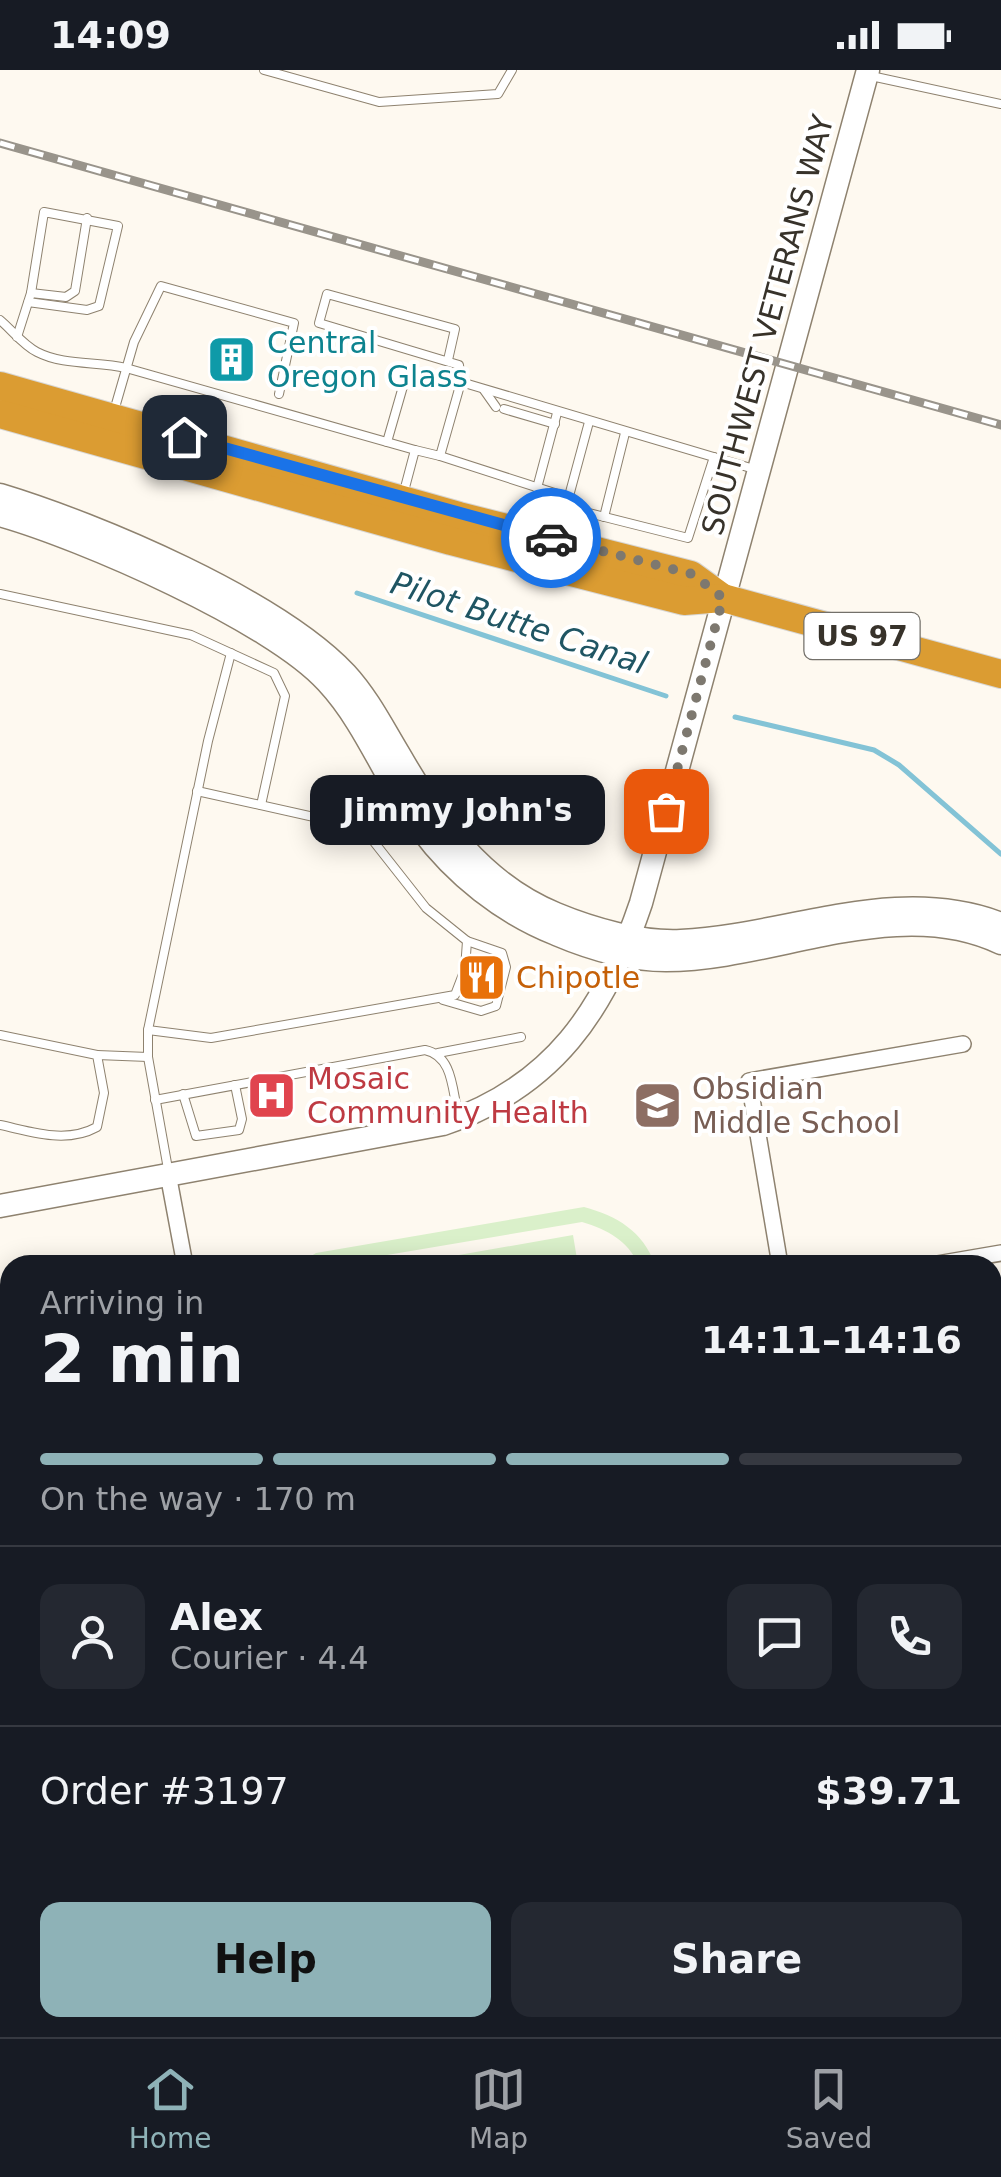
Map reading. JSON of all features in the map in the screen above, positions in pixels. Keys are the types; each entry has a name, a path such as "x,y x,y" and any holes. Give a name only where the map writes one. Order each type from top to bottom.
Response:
{"highway":[{"name":"US 97","path":"0,386 402,499 692,574 723,598"},
{"name":"US 97","path":"0,414 684,601 723,598 1001,674"},
{"path":"74,434 105,428 112,416"}],"main road":[{"name":"SOUTHWEST VETERANS WAY","path":"0,1206 399,1134 459,1118 518,1090 549,1063 594,1008 626,945 867,73"},
{"path":"0,496 76,523 277,617 315,644 358,688 424,798 478,863 529,900 556,914 664,960 708,957 894,926 960,931 1001,943"},
{"path":"0,515 120,563 289,647 350,711 420,828 486,896 552,933 626,945 678,942 891,908 964,913 1001,924"}],"street":[{"path":"778,1255 749,1082 963,1044"},
{"path":"168,1174 183,1255"}],"lane":[{"path":"264,70 379,102 498,94 512,70"},
{"path":"867,73 1001,104"},
{"path":"18,337 44,212 118,226 99,306 87,310 29,297"},
{"path":"29,297 66,297 76,291 87,218"},
{"path":"112,416 126,368 162,286 294,323 279,394"},
{"path":"440,456 461,382 459,365 320,323 328,294 454,329 448,360"},
{"path":"0,320 36,352 65,361 96,361 126,368 440,456 537,488 604,517 688,538 714,457"},
{"path":"387,442 406,376"},
{"path":"461,382 758,470"},
{"path":"482,388 500,408 555,424"},
{"path":"537,488 558,412"},
{"path":"557,540 589,422"},
{"path":"604,517 625,433"},
{"path":"402,499 415,450"},
{"path":"0,594 191,635 274,673 285,696 261,805"},
{"path":"168,1174 148,1057 148,1030 197,791 231,653"},
{"path":"197,791 362,828 426,908 467,941 502,953 506,966 496,1006 481,1011 439,998"},
{"path":"148,1030 212,1038 456,995 465,970 467,941"},
{"path":"0,1035 96,1055 148,1057"},
{"path":"155,1100 425,1050 438,1053 521,1037"},
{"path":"438,1053 446,1062 459,1118"},
{"path":"0,1125 57,1136 82,1136 97,1127 104,1093 96,1055"},
{"path":"184,1094 196,1136 239,1130 242,1119 236,1085"}],"green space":[{"path":"584,1207 627,1227 651,1255 633,1255 616,1237 582,1222 387,1255 313,1255"},
{"path":"573,1235 576,1255 459,1255"}],"waterway":[{"name":"Pilot Butte Canal","path":"357,593 666,696"},
{"name":"Pilot Butte Canal","path":"735,717 874,750 899,765 1001,854"}],"railway":[{"path":"0,143 1001,425"}],"way so far":[{"path":"551,538 692,574 723,598 666,811"}],"place":[{"name":"Central Oregon Glass","path":"232,360"},
{"name":"Jimmy John's","path":"666,811"},
{"name":"Chipotle","path":"481,978"},
{"name":"Mosaic Community Health","path":"272,1096"},
{"name":"Obsidian Middle School","path":"657,1106"}],"route":[{"path":"184,437 459,516 551,538"}]}
